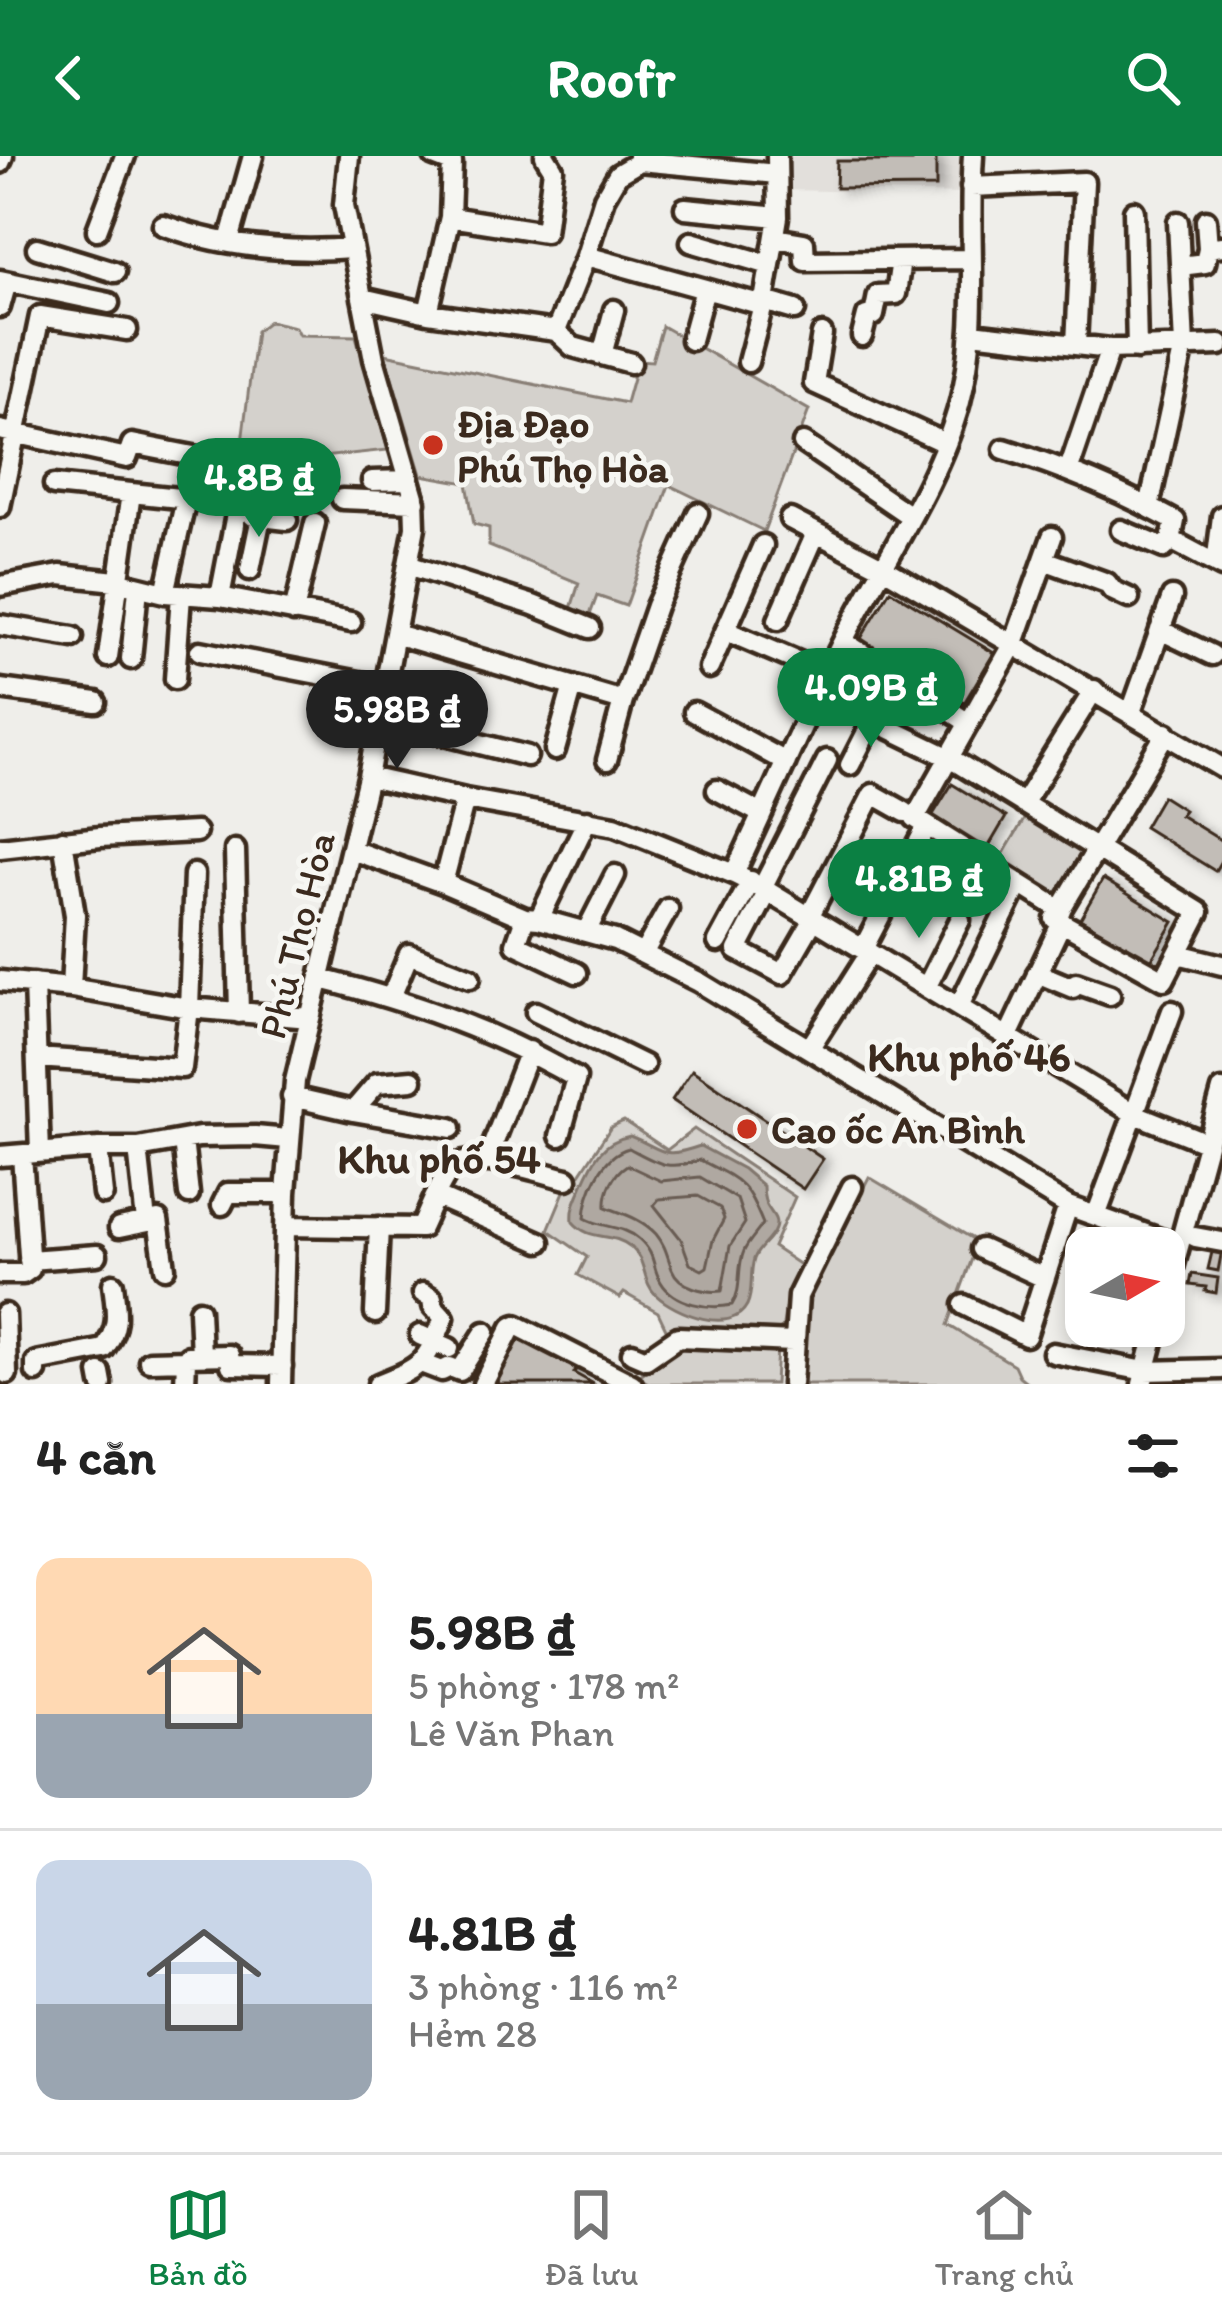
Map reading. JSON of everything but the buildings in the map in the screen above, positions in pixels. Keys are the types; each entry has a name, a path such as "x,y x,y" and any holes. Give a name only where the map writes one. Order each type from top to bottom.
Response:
{"street":[{"path":"98,230 125,156"},
{"path":"229,241 253,156"},
{"name":"Phú Thọ Hòa","path":"282,1375 292,1097 368,777 415,527 415,502 379,376 344,205 349,156"},
{"path":"428,313 450,218 452,163 434,156"},
{"path":"450,218 545,232 554,169 545,156"},
{"path":"818,694 947,757 1199,912 1164,980 873,794 782,974 737,950 754,884 762,814 827,674 843,641 945,443 959,403 972,333 973,156"},
{"path":"556,332 604,198 618,174 639,159 777,165 775,238 748,362"},
{"path":"971,188 1084,182 1076,344"},
{"path":"685,208 778,217"},
{"path":"1134,211 1137,349"},
{"path":"1180,266 1205,263 1215,247 1206,220"},
{"path":"1149,507 1184,346 1178,223"},
{"path":"163,225 203,240 293,251 352,248"},
{"path":"775,238 804,243 805,261 971,259"},
{"path":"692,242 770,265"},
{"path":"42,289 44,250 115,272"},
{"path":"586,256 795,310"},
{"path":"862,336 878,295 896,294 901,260"},
{"path":"0,308 3,281 109,303"},
{"path":"691,340 705,289"},
{"path":"362,298 556,332 573,347 632,363"},
{"path":"602,355 614,310"},
{"path":"0,507 8,432 40,316 127,330"},
{"path":"972,333 1110,350 1220,345"},
{"path":"822,334 814,383 945,443"},
{"path":"1069,469 1110,350"},
{"path":"8,432 128,458 133,444 219,460"},
{"path":"803,443 910,516"},
{"path":"1004,449 1069,469 1175,520 1164,548 1121,530"},
{"path":"220,597 244,473"},
{"path":"372,482 409,480"},
{"path":"54,485 208,501"},
{"path":"108,657 131,493"},
{"path":"175,680 173,594 186,499"},
{"path":"342,499 415,502"},
{"path":"607,760 656,606 698,513"},
{"path":"236,514 287,520"},
{"path":"1171,540 1219,565 1222,516"},
{"path":"250,570 260,517"},
{"path":"790,519 1014,643 1222,768"},
{"path":"300,613 315,523"},
{"path":"778,620 816,533"},
{"path":"809,1049 866,951 906,866 916,818 1014,643 1052,537"},
{"path":"709,668 764,544"},
{"path":"1045,560 1107,583 1129,598"},
{"path":"408,565 590,628"},
{"path":"0,586 60,575 220,597 351,622"},
{"path":"131,659 138,588"},
{"path":"1131,712 1172,597"},
{"path":"0,625 73,637"},
{"path":"1160,630 1212,655"},
{"path":"726,631 827,674"},
{"path":"395,634 623,700"},
{"path":"843,641 968,722"},
{"path":"200,651 385,687"},
{"path":"555,750 573,686"},
{"path":"0,689 96,702"},
{"path":"1023,803 1094,690"},
{"path":"694,712 786,762"},
{"path":"380,718 527,756"},
{"path":"850,765 873,720"},
{"path":"1008,1036 1061,916 1166,733"},
{"path":"718,941 827,760"},
{"path":"368,777 628,830 754,884 1135,1114 1207,1143"},
{"path":"717,790 762,814"},
{"path":"443,883 465,799"},
{"path":"577,973 516,944 587,820"},
{"path":"0,848 196,832"},
{"path":"62,840 75,915 70,988"},
{"path":"235,850 239,1013"},
{"path":"352,850 532,919 616,940 699,982 1068,1206 1187,1241 1222,1242"},
{"path":"906,866 968,899"},
{"path":"37,1058 181,1078 194,874"},
{"path":"586,932 615,875"},
{"path":"958,1006 1019,884"},
{"path":"643,954 668,909"},
{"path":"927,986 960,920"},
{"path":"391,997 409,954 470,978"},
{"path":"1178,954 1222,965"},
{"path":"1037,973 1073,988 1076,983 1110,995"},
{"path":"321,979 467,1024 576,1078 560,1136"},
{"path":"0,982 189,1008 310,1018"},
{"path":"0,1274 27,1273 29,1260 37,1058 34,984"},
{"path":"1096,1216 1172,1011"},
{"path":"536,1012 644,1065"},
{"path":"561,1069 579,1033"},
{"path":"487,1160 529,1051"},
{"path":"353,1112 377,1083 412,1080"},
{"path":"1185,1246 1222,1090"},
{"path":"292,1097 451,1128"},
{"path":"0,1156 138,1148 183,1140 288,1139"},
{"path":"183,1140 189,1194"},
{"path":"98,1148 103,1194"},
{"path":"138,1148 146,1222"},
{"path":"285,1226 421,1228 454,1166 466,1161 487,1160 567,1179"},
{"path":"792,1384 798,1296 852,1187"},
{"path":"222,1205 228,1193 286,1193"},
{"path":"437,1197 540,1242"},
{"path":"964,1305 1026,1336 1068,1206"},
{"path":"119,1228 158,1220 166,1268"},
{"path":"375,1313 379,1227"},
{"path":"981,1249 1044,1279"},
{"path":"29,1260 97,1255"},
{"path":"5,1314 3,1374 36,1378 36,1362 104,1349 117,1318 112,1283"},
{"path":"378,1384 418,1368 435,1341 444,1318 432,1298 423,1293"},
{"path":"185,1384 194,1358 199,1310"},
{"path":"421,1363 442,1371 450,1367 460,1371 484,1333 464,1323"},
{"path":"483,1384 512,1328 519,1324 632,1384"},
{"path":"632,1353 646,1360 678,1337 794,1342"},
{"path":"1144,1377 1152,1347"},
{"path":"1053,1353 1144,1377 1222,1369"},
{"path":"149,1360 230,1355 231,1365 282,1375"}],"shaded area":[{"path":"784,156 967,156 964,194 783,190"},
{"name":"Địa Đạo Phú Thọ Hòa","path":"269,321 295,327 299,335 356,336 388,450 312,458 314,475 296,483 238,474 256,331"},
{"path":"662,326 809,410 764,531 669,485 626,606 597,596 587,623 569,615 579,583 489,546 489,528 474,524 467,483 421,475 385,354 626,403 638,360 652,361"},
{"path":"1026,816 1086,851 1057,901 997,865"},
{"path":"624,1121 667,1150 694,1129 795,1197 773,1247 800,1265 778,1333 666,1329 658,1312 578,1275 587,1257 548,1230 568,1182 576,1180 611,1127"},
{"path":"869,1177 978,1242 948,1325 1014,1365 1029,1384 802,1384 806,1299"},
{"path":"679,1343 777,1348 775,1384 650,1384 638,1377"}],"water":[{"path":"630,1136 670,1153 700,1146 743,1169 763,1186 776,1225 754,1259 749,1300 739,1314 716,1320 676,1309 652,1290 631,1247 586,1232 573,1222 576,1201 597,1157 610,1144"}],"place":[{"name":"Địa Đạo Phú Thọ Hòa","path":"433,445"},
{"name":"Cao ốc An Bình","path":"747,1129"}],"district":[{"name":"Khu phố 46","path":"969,1056"},
{"name":"Khu phố 54","path":"439,1158"}]}
